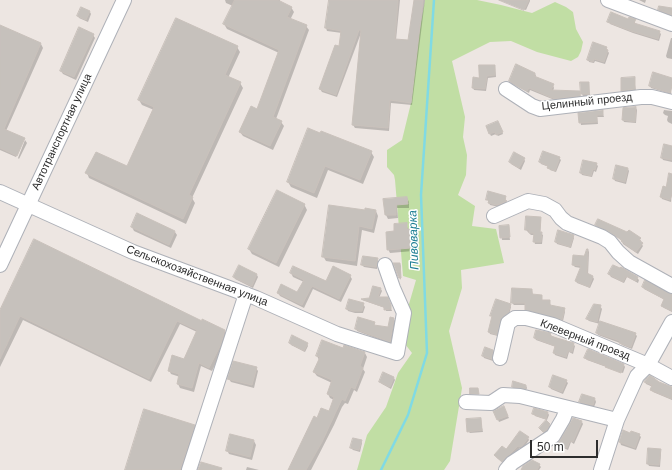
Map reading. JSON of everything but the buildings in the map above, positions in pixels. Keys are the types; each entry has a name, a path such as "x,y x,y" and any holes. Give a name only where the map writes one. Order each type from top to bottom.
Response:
{"street":[{"name":"Автотранспортная улица","path":"0,265 124,0"},
{"path":"608,0 672,24"},
{"name":"Целинный проезд","path":"506,89 532,106 540,108 641,97 652,97 672,102"},
{"name":"Сельскохозяйственная улица","path":"0,192 133,252 256,298 337,334 397,353 404,313 385,266"},
{"path":"494,216 528,201 544,204 556,210 561,218 567,223 602,237 610,242 618,252 630,262 672,286"},
{"path":"189,470 246,294"},
{"name":"Клеверный проезд","path":"500,358 508,323 515,318 526,318 553,325 648,365 672,378"},
{"path":"601,470 617,420 637,376 648,365 672,322"},
{"path":"466,402 490,403 503,395 520,396 567,409 617,420"},
{"path":"506,470 512,463 554,436 567,409"}],"green space":[{"path":"425,0 477,0 532,13 555,2 573,12 576,29 583,42 578,57 571,61 537,52 511,41 490,42 452,61 465,117 463,137 467,155 466,175 458,195 475,206 472,226 496,229 504,263 461,270 462,288 449,331 462,388 450,461 444,470 357,470 367,435 386,407 398,373 412,353 405,344 398,317 409,304 416,280 403,276 395,180 394,175 387,167 387,150 402,140 411,103 417,46"}],"waterway":[{"name":"Пивоварка","path":"381,470 408,415 427,353 421,195 434,0"}]}
